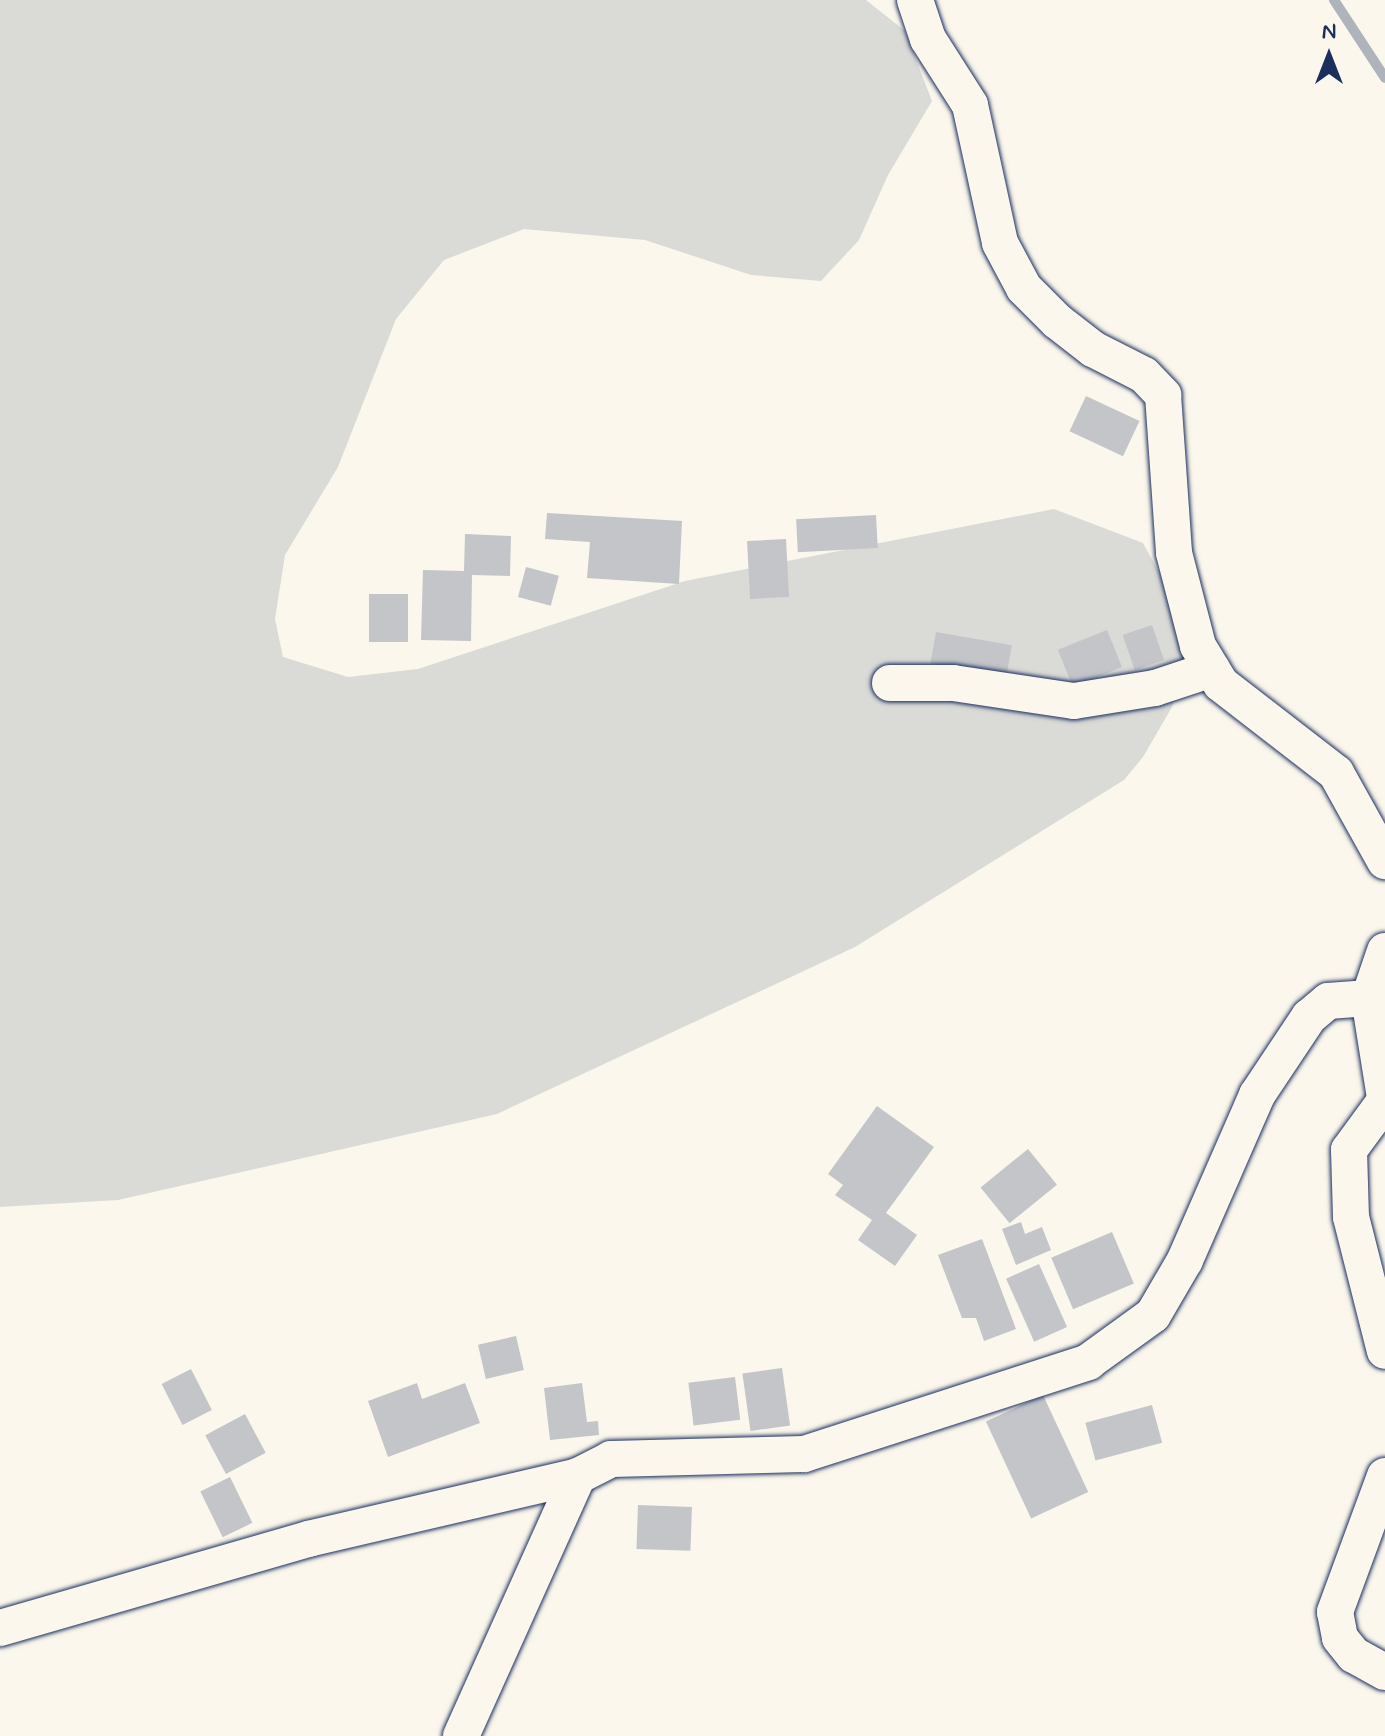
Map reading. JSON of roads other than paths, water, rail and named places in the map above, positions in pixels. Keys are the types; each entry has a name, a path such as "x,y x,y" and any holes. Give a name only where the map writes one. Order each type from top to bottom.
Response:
{"street":[{"path":"915,0 928,39 970,105 1000,243 1024,288 1057,321 1093,349 1144,375 1163,395 1174,553 1198,646 1221,684 1336,773 1385,861"},
{"path":"890,683 953,683 1074,701 1155,688 1212,669"},
{"path":"1385,951 1369,998 1385,1100 1349,1150 1351,1217 1385,1351"},
{"path":"0,1628 308,1539 578,1476 611,1459 804,1454 1088,1362 1153,1315 1185,1260 1257,1095 1309,1017 1328,1001 1369,998"},
{"path":"461,1736 578,1476"},
{"path":"1385,1476 1335,1612 1340,1638 1354,1655 1385,1672"}],"waterway":[{"path":"1334,0 1385,78"}]}
